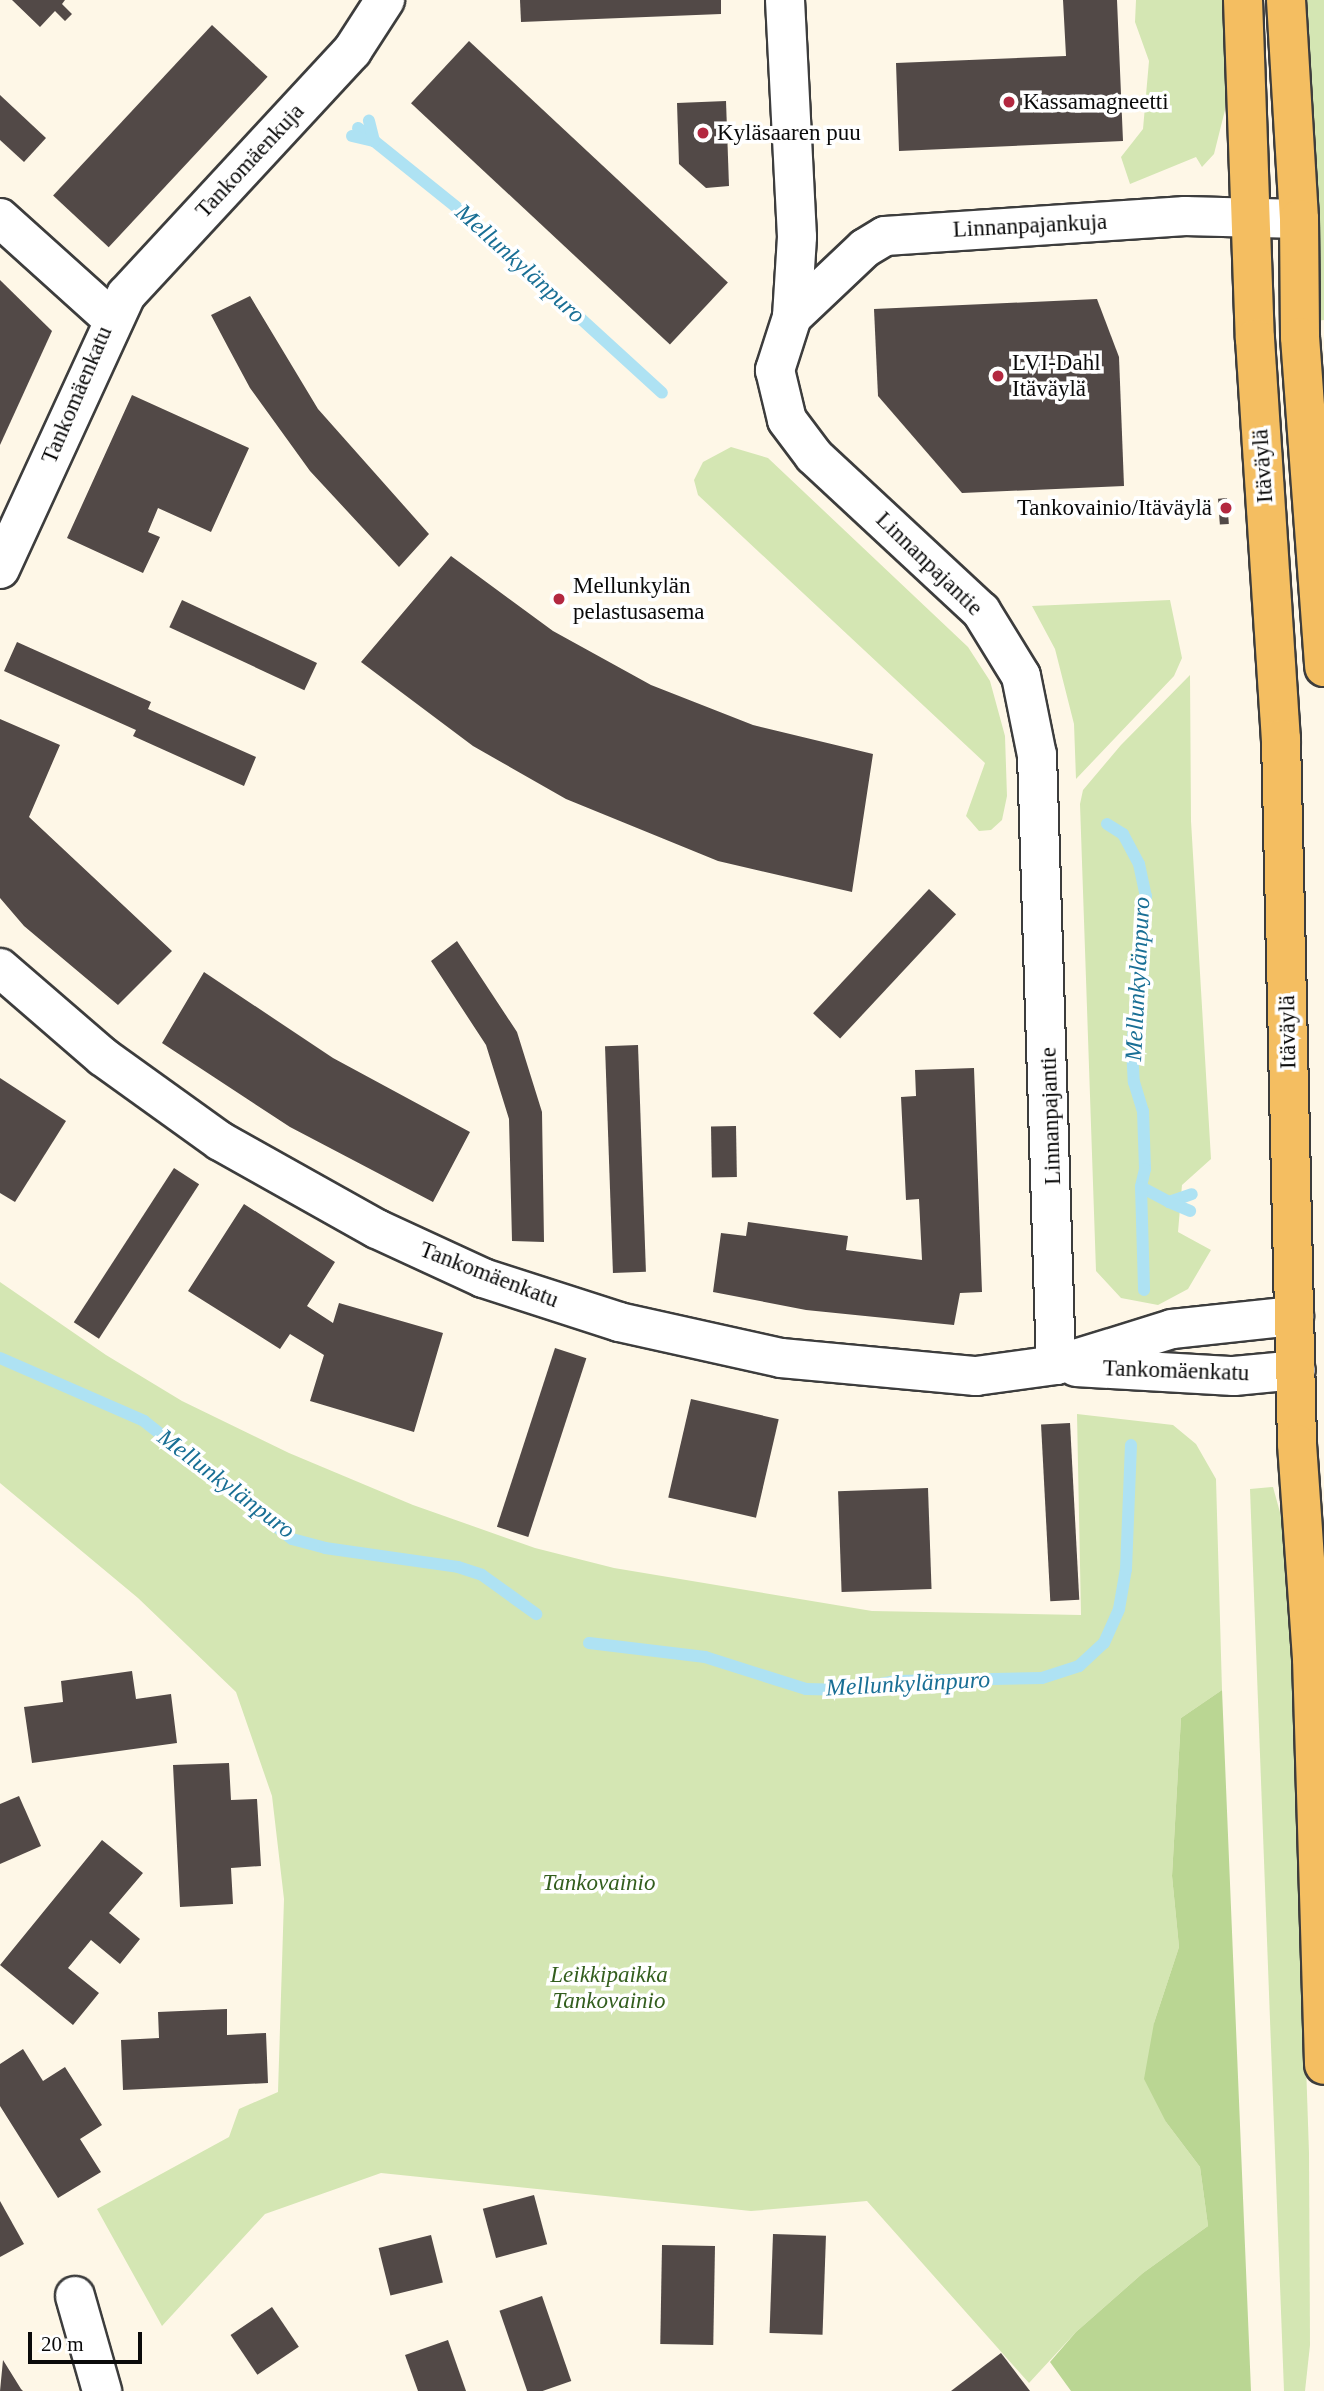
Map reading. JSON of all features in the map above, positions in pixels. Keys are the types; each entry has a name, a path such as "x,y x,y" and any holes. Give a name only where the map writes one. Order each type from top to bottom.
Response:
{"main road":[{"name":"Itäväylä","path":"1243,0 1255,339 1281,739 1309,1316 1312,1658 1324,2065"},
{"name":"Itäväylä","path":"1286,0 1299,219 1300,337 1324,667"}],"street":[{"name":"Tankomäenkuja","path":"112,319 126,295 352,51 384,0"},
{"name":"Linnanpajantie","path":"785,0 797,237 792,317 775,370 787,420 814,456 981,611 1021,676 1037,755 1056,1365"},
{"name":"Linnanpajankuja","path":"792,317 885,236 1185,216 1299,219"},
{"name":"Tankomäenkatu","path":"0,218 112,319 0,569"},
{"name":"Tankomäenkatu","path":"0,968 103,1057 220,1141 377,1230 483,1278 619,1322 781,1358 976,1376 1056,1365 1172,1329 1309,1316"},
{"name":"Tankomäenkatu","path":"1056,1365 1234,1376 1310,1370"},
{"path":"75,2296 102,2391"}],"green space":[{"path":"1136,0 1228,0 1229,40 1225,110 1214,154 1202,167 1196,157 1130,184 1121,157 1143,129 1149,61 1135,22"},
{"path":"1295,0 1324,0 1324,320 1316,321"},
{"path":"731,447 768,458 968,647 990,681 1005,736 1007,796 1002,820 991,830 979,831 966,816 985,763 698,495 694,480 703,462"},
{"path":"1170,600 1182,658 1174,676 1076,779 1074,724 1055,649 1032,606"},
{"path":"1190,675 1191,821 1211,1159 1182,1185 1178,1232 1211,1250 1188,1289 1158,1305 1121,1298 1096,1271 1080,804 1083,790 1121,745"},
{"name":"Tankovainio","path":"0,1282 106,1355 182,1401 289,1453 413,1505 535,1548 614,1568 872,1611 1081,1615 1077,1414 1173,1425 1196,1444 1216,1479 1222,1690 1181,1718 1172,1876 1179,1947 1154,2023 1166,2122 1200,2167 1208,2226 1143,2273 1076,2332 1029,2383 867,2201 751,2211 381,2173 265,2214 162,2326 97,2209 229,2137 239,2109 278,2092 284,1899 272,1796 236,1692 138,1598 0,1483"},
{"path":"1273,1487 1284,1527 1290,1589 1309,2153 1310,2345 1305,2391 1284,2391 1250,1489"},
{"path":"1222,1690 1251,2391 1071,2391 1050,2362 1076,2332 1143,2273 1208,2226 1200,2167 1166,2122 1144,2079 1154,2023 1179,1947 1172,1876 1181,1718"}],"building":[{"path":"12,0 65,0 62,4 72,14 65,21 55,11 40,27"},
{"path":"520,0 721,0 721,14 521,22"},
{"name":"Kassamagneetti","path":"1063,0 1117,0 1123,141 899,151 896,63 1066,56"},
{"path":"212,25 268,77 109,247 53,195"},
{"path":"469,41 728,282 670,345 411,103"},
{"path":"0,95 46,138 24,162 0,140"},
{"name":"Kyläsaaren puu","path":"726,101 729,186 706,188 679,164 677,103"},
{"path":"0,280 52,331 0,445"},
{"path":"250,296 318,409 429,534 399,567 310,471 250,388 211,315"},
{"name":"LVI-Dahl Itäväylä","path":"1097,299 1119,357 1124,486 962,493 878,396 874,309"},
{"path":"132,395 249,448 211,532 158,508 148,532 160,537 143,573 67,538"},
{"path":"1227,498 1229,524 1220,525 1218,499"},
{"path":"451,556 553,631 651,685 753,725 873,754 852,892 718,861 566,799 473,746 361,662"},
{"path":"182,600 317,663 304,690 169,627"},
{"path":"17,642 151,702 148,709 256,757 244,786 133,736 136,730 4,671"},
{"path":"0,719 60,745 29,817 172,951 118,1005 24,926 0,898"},
{"path":"929,889 956,914 840,1039 813,1013"},
{"path":"457,941 517,1032 542,1112 544,1242 512,1241 509,1119 486,1045 431,961"},
{"path":"204,972 333,1058 470,1132 433,1202 290,1127 162,1043"},
{"path":"638,1045 646,1272 613,1273 605,1046"},
{"path":"974,1068 982,1292 960,1293 954,1325 806,1310 713,1292 721,1233 746,1236 748,1222 848,1236 846,1250 922,1260 919,1199 906,1200 901,1097 916,1096 915,1070"},
{"path":"0,1078 66,1121 15,1202 0,1193"},
{"path":"711,1126 736,1126 737,1177 712,1177"},
{"path":"174,1168 199,1184 99,1339 74,1322"},
{"path":"244,1204 335,1262 307,1306 333,1323 339,1303 443,1333 414,1432 310,1401 324,1355 290,1334 280,1349 188,1291"},
{"path":"555,1348 586,1358 528,1537 497,1527"},
{"path":"691,1399 779,1419 756,1518 668,1497"},
{"path":"1070,1423 1079,1600 1050,1601 1041,1425"},
{"path":"928,1488 932,1589 842,1592 838,1491"},
{"path":"132,1671 136,1699 171,1694 177,1743 32,1763 24,1707 63,1702 61,1681"},
{"path":"229,1763 231,1800 257,1799 261,1866 231,1868 233,1904 180,1907 173,1765"},
{"path":"19,1796 41,1846 0,1864 0,1804"},
{"path":"102,1840 143,1873 109,1913 140,1939 120,1964 91,1940 68,1968 99,1993 73,2025 0,1965"},
{"path":"227,2009 227,2035 266,2033 268,2083 123,2090 121,2040 159,2038 158,2012"},
{"path":"23,2049 43,2081 65,2067 102,2125 80,2139 101,2172 58,2198 0,2106 0,2064"},
{"path":"534,2195 547,2244 496,2258 483,2209"},
{"path":"0,2201 24,2244 0,2257"},
{"path":"773,2234 826,2236 823,2335 770,2333"},
{"path":"431,2235 443,2283 390,2296 379,2248"},
{"path":"662,2245 715,2246 713,2345 660,2344"},
{"path":"542,2296 571,2381 543,2391 527,2391 499,2311"},
{"path":"272,2307 299,2347 257,2375 231,2335"},
{"path":"448,2340 466,2391 418,2391 405,2355"},
{"path":"1001,2353 1030,2391 951,2391"},
{"path":"3,2360 21,2389 23,2391 0,2391"}],"waterway":[{"name":"Mellunkylänpuro","path":"352,136 374,141 369,121"},
{"name":"Mellunkylänpuro","path":"358,128 475,222 662,393"},
{"name":"Mellunkylänpuro","path":"1107,824 1123,834 1139,864 1146,896 1132,1048 1134,1082 1143,1111 1145,1169 1141,1187 1169,1202 1192,1194"},
{"name":"Mellunkylänpuro","path":"1141,1187 1144,1290"},
{"name":"Mellunkylänpuro","path":"1169,1202 1190,1211"},
{"name":"Mellunkylänpuro","path":"0,1358 144,1421 292,1539 325,1548 458,1567 482,1575 536,1614"},
{"name":"Mellunkylänpuro","path":"589,1643 705,1657 806,1689 849,1690 896,1681 1042,1678 1079,1666 1104,1643 1119,1609 1126,1569 1131,1445"}],"place":[{"name":"Kassamagneetti","path":"1009,102"},
{"name":"Kyläsaaren puu","path":"703,133"},
{"name":"LVI-Dahl Itäväylä","path":"998,376"},
{"name":"Tankovainio/Itäväylä","path":"1226,508"},
{"name":"Mellunkylän pelastusasema","path":"559,599"}],"park label":[{"name":"Leikkipaikka Tankovainio","path":"609,1988"}]}
